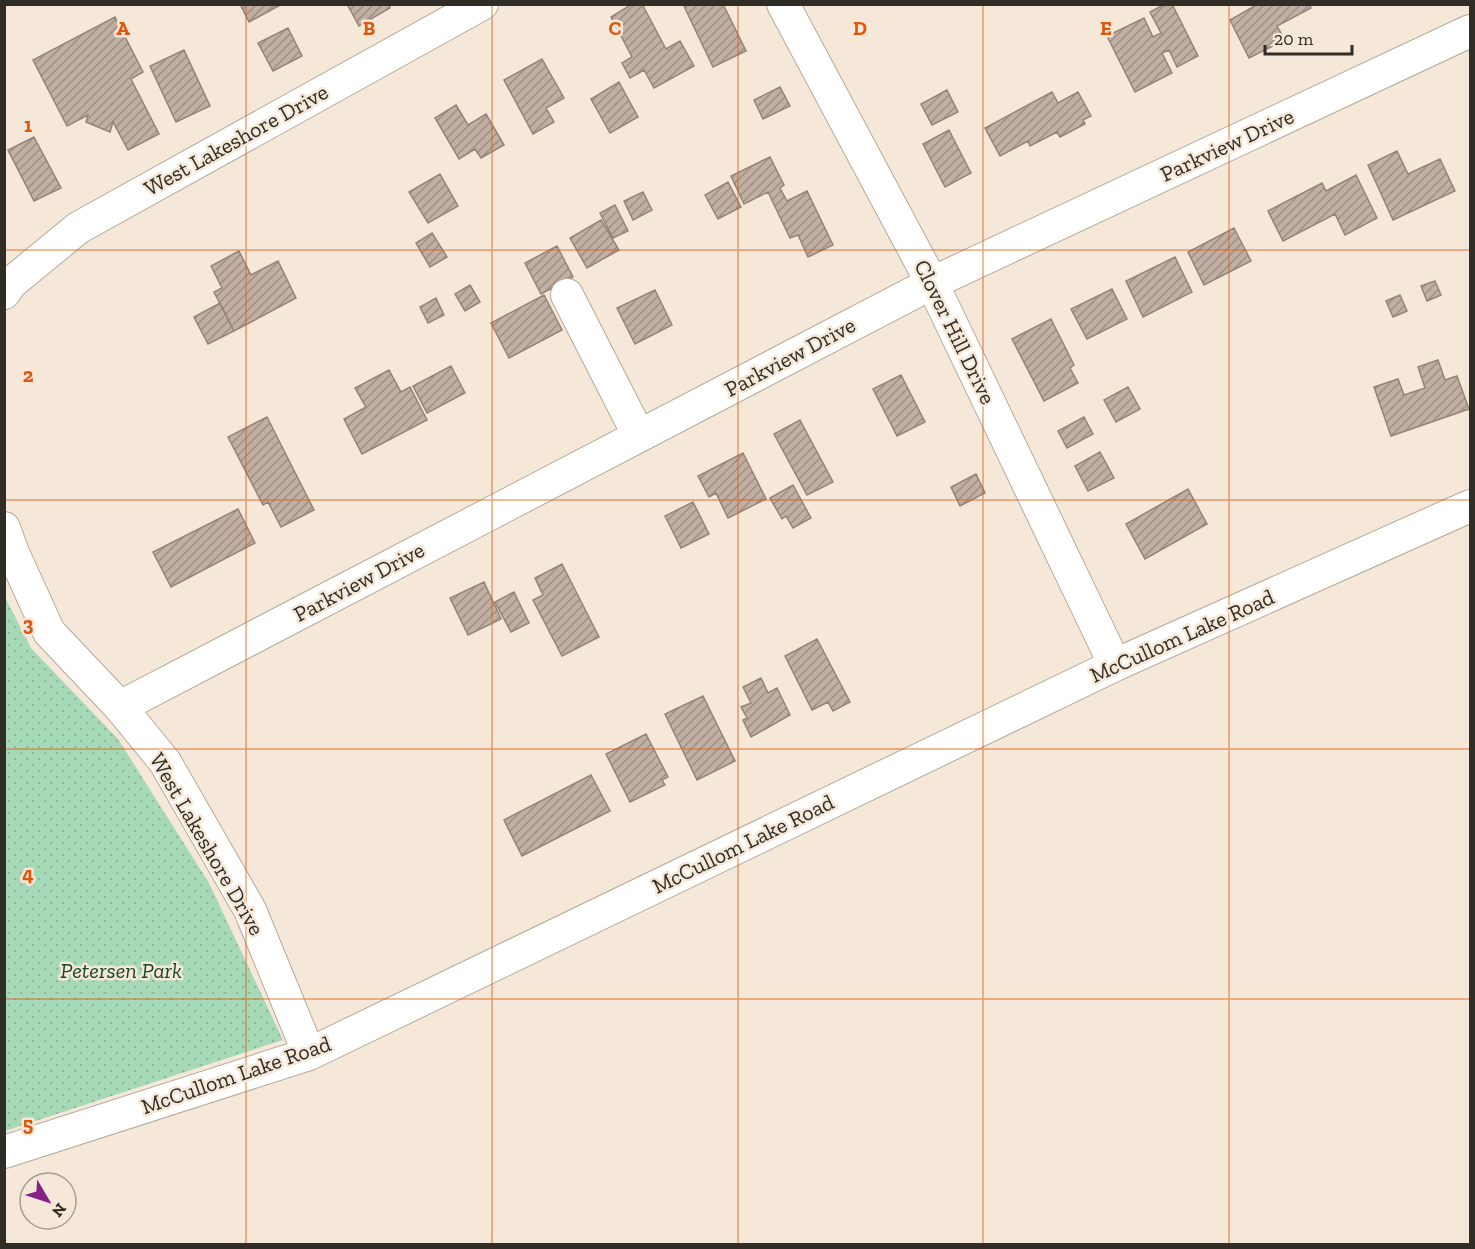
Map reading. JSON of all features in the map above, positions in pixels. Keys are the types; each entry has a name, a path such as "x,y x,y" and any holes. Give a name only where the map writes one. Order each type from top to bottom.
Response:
{"street":[{"name":"West Lakeshore Drive","path":"4,293 10,284 78,228 482,4"},
{"name":"Clover Hill Drive","path":"783,4 932,283 1115,665"},
{"name":"Parkview Drive","path":"120,707 932,283 1470,31"},
{"path":"567,295 639,436"},
{"name":"McCullom Lake Road","path":"4,1152 309,1054 1115,665 1470,506"},
{"name":"West Lakeshore Drive","path":"4,528 49,632 120,707 165,762 250,910 309,1054"}],"green space":[{"name":"Petersen Park","path":"4,595 31,648 118,739 209,883 283,1040 5,1131"}],"building":[{"path":"240,4 282,4 249,22"},
{"path":"347,4 389,4 390,8 359,26"},
{"path":"632,4 642,4 666,49 680,41 694,66 654,88 644,70 630,78 622,63 632,57 611,17"},
{"path":"683,4 723,4 746,51 713,67"},
{"path":"1165,4 1172,4 1198,56 1177,67 1169,50 1162,53 1172,73 1135,92 1107,36 1144,18 1153,37 1161,33 1150,12"},
{"path":"1258,4 1309,4 1311,8 1277,26 1285,40 1249,58 1230,20"},
{"path":"115,17 143,72 131,79 159,134 128,150 113,122 110,132 86,122 88,115 67,126 33,60"},
{"path":"288,28 302,56 273,71 258,43"},
{"path":"184,50 210,106 176,122 150,66"},
{"path":"542,59 564,98 546,108 554,122 533,134 504,80"},
{"path":"619,82 638,117 610,133 591,99"},
{"path":"780,87 790,106 763,119 754,100"},
{"path":"947,90 958,112 932,125 921,104"},
{"path":"1052,92 1058,103 1078,92 1091,116 1083,120 1085,124 1060,137 1057,132 1030,146 1028,141 1000,156 985,128"},
{"path":"456,105 468,125 486,114 504,145 481,158 475,149 459,159 435,118"},
{"path":"949,130 971,173 945,187 923,144"},
{"path":"34,137 61,188 34,201 8,150"},
{"path":"1397,151 1408,174 1440,159 1455,191 1393,220 1368,165"},
{"path":"770,157 784,185 780,188 787,201 807,191 833,245 808,257 798,235 790,238 768,192 744,204 731,176"},
{"path":"440,174 458,206 428,223 409,192"},
{"path":"1356,175 1377,218 1345,235 1335,214 1283,241 1268,211 1322,183 1326,191"},
{"path":"728,182 741,207 718,219 705,195"},
{"path":"643,192 652,210 633,220 624,201"},
{"path":"615,205 628,231 613,238 600,213"},
{"path":"601,220 619,250 587,268 570,238"},
{"path":"1234,228 1251,261 1204,285 1188,252"},
{"path":"432,233 447,257 430,267 416,243"},
{"path":"557,246 573,277 541,294 525,263"},
{"path":"239,251 251,275 278,261 296,298 234,331 214,292 222,288 211,266"},
{"path":"1175,257 1192,292 1143,317 1126,281"},
{"path":"1435,281 1441,295 1427,301 1421,286"},
{"path":"470,285 480,302 465,311 455,294"},
{"path":"1112,289 1127,319 1087,339 1071,309"},
{"path":"655,290 672,325 635,344 617,308"},
{"path":"544,295 562,330 509,358 491,323"},
{"path":"1400,295 1407,311 1393,317 1386,301"},
{"path":"436,298 444,315 428,323 420,307"},
{"path":"220,303 234,331 208,344 194,317"},
{"path":"1051,319 1074,365 1070,368 1078,383 1044,401 1012,339"},
{"path":"1438,360 1445,380 1457,376 1469,409 1391,436 1374,387 1398,379 1404,395 1425,388 1418,367"},
{"path":"451,366 465,393 427,413 413,386"},
{"path":"389,370 401,392 410,387 427,420 362,454 344,419 366,407 355,388"},
{"path":"901,375 925,422 897,436 873,389"},
{"path":"1128,387 1140,409 1116,422 1104,400"},
{"path":"267,417 314,510 281,527 268,502 263,505 228,437"},
{"path":"1084,417 1093,434 1067,448 1058,431"},
{"path":"800,420 833,482 807,495 774,434"},
{"path":"1100,452 1114,478 1088,491 1075,466"},
{"path":"743,453 766,499 728,518 716,493 709,497 698,476"},
{"path":"976,474 985,493 960,506 951,487"},
{"path":"793,485 811,518 793,528 786,516 782,519 770,498"},
{"path":"1188,489 1207,524 1145,559 1126,524"},
{"path":"693,502 709,534 681,548 665,516"},
{"path":"238,509 255,543 171,587 153,552"},
{"path":"562,564 599,637 562,656 533,600 543,595 535,578"},
{"path":"484,582 501,619 468,635 450,598"},
{"path":"514,592 529,623 511,632 495,602"},
{"path":"817,639 850,702 833,711 828,702 812,710 785,656"},
{"path":"761,678 768,693 777,688 790,715 751,737 743,720 747,718 741,707 751,703 743,687"},
{"path":"703,696 735,761 697,780 665,714"},
{"path":"646,734 668,777 662,780 665,785 630,802 606,754"},
{"path":"591,775 610,811 522,856 504,820"}]}
